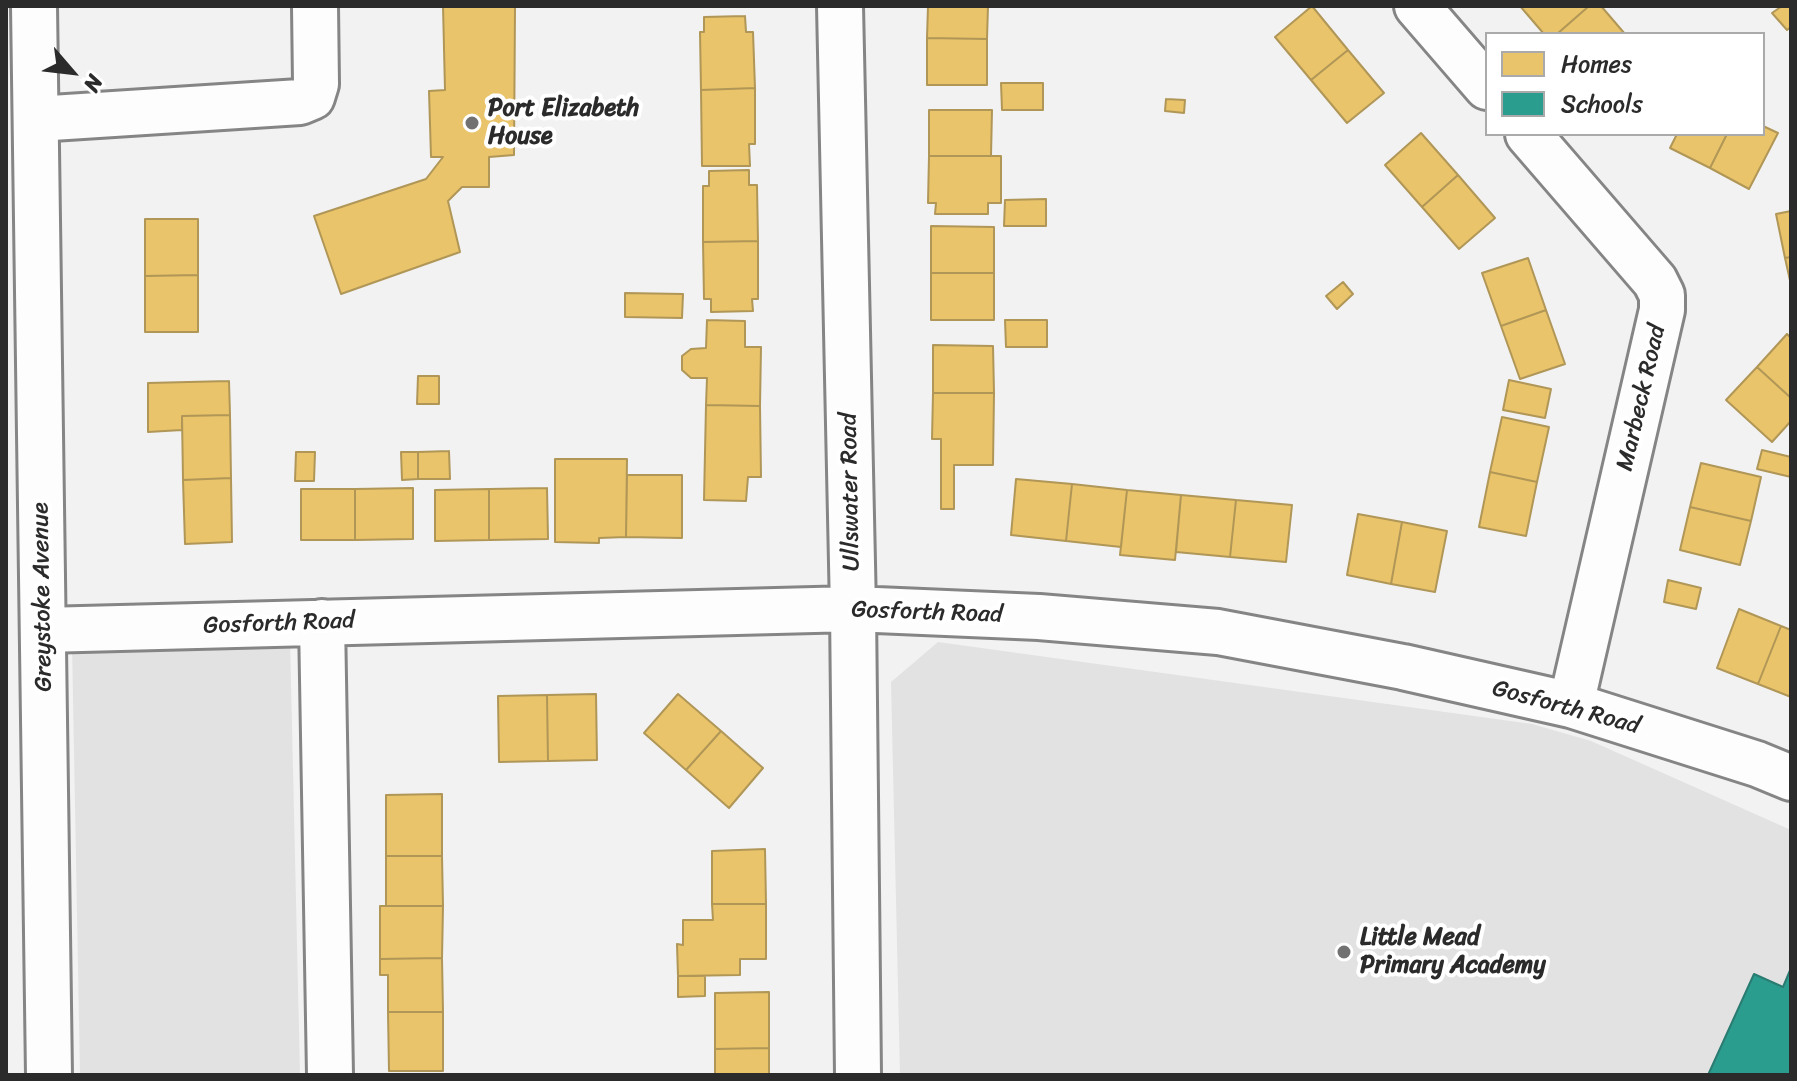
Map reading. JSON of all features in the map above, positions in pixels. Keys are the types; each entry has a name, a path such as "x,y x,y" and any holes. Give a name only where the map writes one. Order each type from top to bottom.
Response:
{"street":[{"name":"Greystoke Avenue","path":"34,6 49,1075"},
{"path":"36,119 300,102 312,97 316,84 315,6"},
{"name":"Ullswater Road","path":"840,6 853,609 858,1075"},
{"path":"1417,6 1485,85"},
{"name":"Marbeck Road","path":"1530,136 1655,281 1662,295 1662,310 1571,705"},
{"name":"Gosforth Road","path":"43,630 853,609 1039,617 1218,632 1403,667 1571,705 1757,764 1791,778"},
{"path":"322,622 330,1075"}],"shaded area":[{"path":"290,639 300,1075 80,1075 72,644"},
{"name":"Little Mead Primary Academy","path":"938,642 1532,724 1591,741 1791,830 1791,1075 900,1075 891,682"}],"building: Homes":[{"name":"Port Elizabeth House","path":"443,6 515,6 514,155 489,157 489,187 462,187 448,201 460,252 341,294 314,216 426,179 443,157 431,157 429,91 445,90"},
{"path":"753,6 753,7 680,7"},
{"path":"928,6 988,6 987,39 927,38"},
{"path":"1312,6 1348,50 1311,80 1275,37"},
{"path":"1520,6 1589,6 1559,32 1542,32"},
{"path":"1589,6 1601,6 1623,32 1559,32"},
{"path":"1782,6 1791,6 1791,27 1787,30 1772,13"},
{"path":"745,16 746,32 753,32 755,88 701,90 700,32 704,32 704,17"},
{"path":"927,38 987,39 987,85 927,85"},
{"path":"1348,50 1384,93 1347,123 1311,80"},
{"path":"1001,83 1043,83 1043,110 1002,110"},
{"path":"755,88 755,144 749,144 750,166 702,166 701,90"},
{"path":"1166,99 1185,100 1184,113 1165,111"},
{"path":"929,110 992,110 991,156 929,156"},
{"path":"1765,127 1778,133 1749,189 1710,168 1726,136 1765,136"},
{"path":"1421,133 1458,175 1422,207 1385,165"},
{"path":"1676,136 1726,136 1710,168 1670,148"},
{"path":"929,156 1001,156 1001,203 988,203 988,214 935,214 936,203 928,203"},
{"path":"749,170 749,185 757,185 758,241 703,242 703,186 709,186 709,171"},
{"path":"1458,175 1495,218 1459,249 1422,207"},
{"path":"1046,199 1046,226 1004,226 1005,200"},
{"path":"1791,211 1791,257 1785,258 1776,214"},
{"path":"145,219 198,219 198,275 145,276"},
{"path":"931,226 994,227 994,273 931,273"},
{"path":"758,241 758,299 752,299 753,311 711,312 711,299 704,299 703,242"},
{"path":"1791,257 1791,285 1785,258"},
{"path":"1528,258 1546,310 1501,326 1482,273"},
{"path":"931,273 994,273 994,320 931,320"},
{"path":"198,275 198,332 145,332 145,276"},
{"path":"1343,282 1353,294 1337,309 1326,296"},
{"path":"625,293 683,294 682,318 625,317"},
{"path":"1546,310 1565,364 1520,379 1501,326"},
{"path":"707,320 745,321 745,347 761,347 760,406 706,405 707,378 691,378 682,370 682,356 691,349 706,348"},
{"path":"1005,320 1047,320 1047,347 1006,347"},
{"path":"1787,334 1791,338 1791,398 1757,367"},
{"path":"933,345 993,346 994,393 933,393"},
{"path":"1757,367 1791,398 1791,421 1772,442 1726,400"},
{"path":"418,376 439,376 439,404 417,404"},
{"path":"1509,380 1551,389 1545,418 1503,410"},
{"path":"229,381 230,415 182,416 182,430 148,432 148,383"},
{"path":"933,393 994,393 993,465 954,465 954,509 941,509 941,439 932,439"},
{"path":"706,405 760,406 761,477 748,477 746,501 704,500"},
{"path":"230,415 231,478 183,480 182,416"},
{"path":"1502,417 1549,427 1537,482 1490,472"},
{"path":"1762,450 1791,457 1791,477 1757,469"},
{"path":"449,451 450,479 418,479 418,452"},
{"path":"296,452 315,452 314,481 295,481"},
{"path":"401,452 418,452 418,479 402,480"},
{"path":"555,459 627,459 626,537 599,538 599,543 555,542"},
{"path":"1701,463 1761,477 1751,521 1690,507"},
{"path":"1490,472 1537,482 1526,536 1479,527"},
{"path":"627,475 682,475 682,538 626,537"},
{"path":"231,478 232,542 185,544 183,480"},
{"path":"1016,479 1072,484 1066,541 1011,535"},
{"path":"1072,484 1127,490 1121,547 1066,541"},
{"path":"413,488 413,539 355,540 355,489"},
{"path":"547,488 548,539 489,540 489,489"},
{"path":"301,489 355,489 355,540 301,540"},
{"path":"489,489 489,540 435,541 435,490"},
{"path":"1127,490 1181,495 1175,560 1120,555"},
{"path":"1181,495 1236,500 1230,557 1176,552"},
{"path":"1236,500 1292,505 1286,562 1230,557"},
{"path":"1690,507 1751,521 1740,565 1680,550"},
{"path":"1358,514 1402,522 1391,584 1347,575"},
{"path":"1402,522 1447,531 1435,592 1391,584"},
{"path":"1668,580 1701,588 1696,609 1664,602"},
{"path":"1739,609 1781,626 1758,684 1717,668"},
{"path":"1781,626 1791,630 1791,697 1758,684"},
{"path":"596,694 597,760 548,761 547,695"},
{"path":"678,694 721,731 686,770 644,733"},
{"path":"547,695 548,761 499,762 498,696"},
{"path":"721,731 763,768 729,808 686,770"},
{"path":"442,794 442,856 386,856 386,795"},
{"path":"765,849 766,904 712,904 712,851"},
{"path":"386,856 442,856 443,906 386,906"},
{"path":"712,904 766,904 766,959 740,959 740,975 678,976 677,944 683,945 683,920 713,920"},
{"path":"380,906 443,906 442,958 380,959"},
{"path":"442,958 443,1012 388,1012 388,975 380,975 380,959"},
{"path":"678,976 705,976 705,996 678,997"},
{"path":"769,992 769,1048 715,1049 715,993"},
{"path":"388,1012 443,1012 443,1071 389,1071"},
{"path":"769,1048 769,1075 715,1075 715,1049"}],"building: Schools":[{"path":"1791,968 1791,1075 1708,1075 1754,974 1783,987"}],"place":[{"name":"Port Elizabeth House","path":"472,123"},
{"name":"Little Mead Primary Academy","path":"1344,952"}]}
